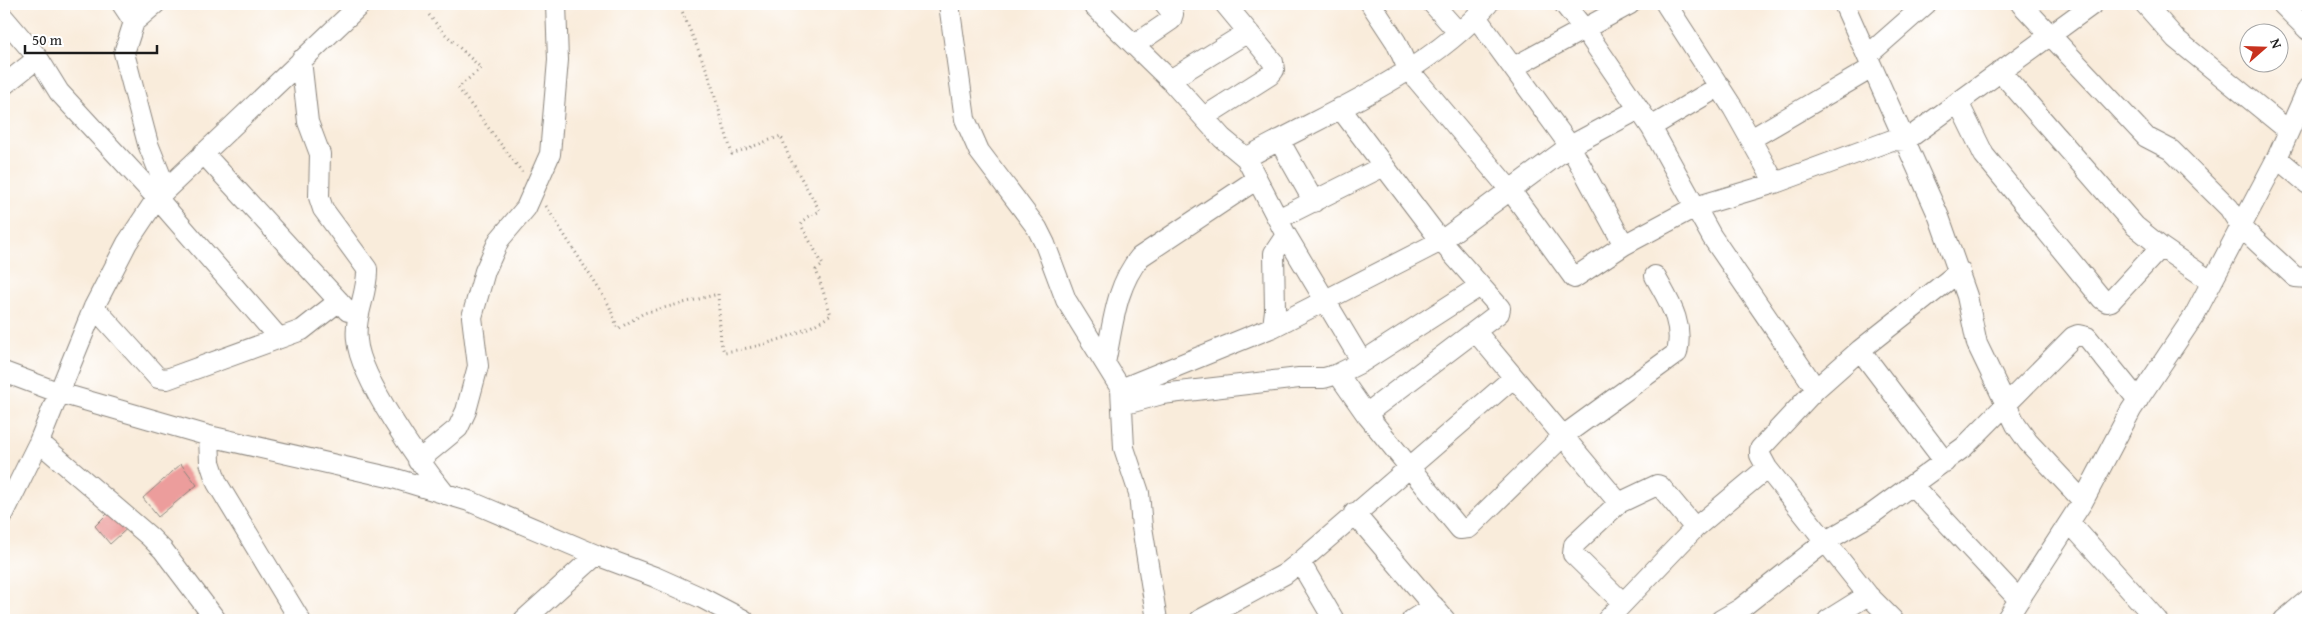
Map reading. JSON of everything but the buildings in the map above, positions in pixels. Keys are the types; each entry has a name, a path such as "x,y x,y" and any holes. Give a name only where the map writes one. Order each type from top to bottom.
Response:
{"street":[{"path":"122,4 134,22"},
{"path":"155,4 134,22 124,53 161,193"},
{"path":"4,513 39,442 94,307 127,244 161,193 361,4"},
{"path":"418,461 458,428 466,411 478,366 472,318 486,271 499,240 526,208 550,154 557,69 556,4"},
{"path":"948,4 965,119 972,136 979,151 1037,228 1046,244 1066,300 1105,363 1121,397 1124,448 1139,493 1142,527 1157,620"},
{"path":"1092,4 1136,44 1222,138 1246,158 1323,300 1362,362"},
{"path":"1136,44 1172,20 1173,14 1166,4"},
{"path":"1204,117 1274,70 1273,62 1225,4"},
{"path":"1371,4 1396,42 1408,69 1511,191 1572,277 1577,277 1624,245 1695,207 1774,183 1892,140 1905,141 2093,4"},
{"path":"1433,4 1458,32"},
{"path":"1564,4 1585,30 1652,127 1712,237 1816,389"},
{"path":"1514,67 1630,4"},
{"path":"1666,4 1720,86 1774,183"},
{"path":"1844,4 1939,217 1960,271 1977,344 2006,404 2028,442 2083,501"},
{"path":"1751,139 1870,62 1926,4"},
{"path":"2021,4 2048,35 2146,137 2171,150 2229,208 2241,227 2295,277 2308,278"},
{"path":"2146,4 2176,39 2289,131"},
{"path":"2282,4 2308,30"},
{"path":"1246,158 1383,86 1458,32 1482,11 1514,67 1570,146 1624,245"},
{"path":"4,18 38,58 59,92 161,193 278,337"},
{"path":"1170,80 1248,32"},
{"path":"4,85 38,58"},
{"path":"301,60 308,122 320,154 319,197 323,209 367,269 366,288 358,321 358,349 370,379 418,461 445,494"},
{"path":"2000,71 2136,226 2161,247 2212,282"},
{"path":"1652,127 1720,86"},
{"path":"1912,485 2012,614 2083,501 2138,400 2194,316 2276,158 2308,88"},
{"path":"1958,102 1984,155 2102,299 2107,302 2111,301 2161,247"},
{"path":"1340,108 1382,167 1441,242 1500,308 1500,311 1476,332 1366,414"},
{"path":"1121,397 1273,327 1323,300 1441,242 1570,146 1639,109"},
{"path":"1278,140 1314,202"},
{"path":"203,153 358,321"},
{"path":"2276,158 2308,184"},
{"path":"1273,327 1275,310 1274,253 1282,227 1314,202 1382,167"},
{"path":"1105,363 1119,295 1128,272 1140,257 1257,179"},
{"path":"1893,620 1868,595 1767,468 1760,455 1760,449 1816,389 1860,350 1960,271"},
{"path":"1338,374 1366,414 1460,529 1469,528 1563,436 1677,353 1679,343 1678,321 1655,276"},
{"path":"1121,397 1299,378 1324,378 1338,374 1362,362 1480,286"},
{"path":"94,307 158,378 175,377 278,337 302,330 339,301"},
{"path":"1476,332 1619,503"},
{"path":"1721,620 1745,615 1826,541 1872,514 1964,447 2073,337 2078,335 2087,336 2138,400"},
{"path":"1860,350 1945,462"},
{"path":"4,372 60,393 209,436 384,476 468,501 596,556 702,598 744,620"},
{"path":"1200,620 1227,614 1300,562 1354,513 1514,378"},
{"path":"209,436 210,462 217,483 300,620"},
{"path":"39,442 163,550 216,620"},
{"path":"1607,620 1695,528 1767,468"},
{"path":"1623,604 1573,554 1572,549 1619,503 1651,486 1660,486 1695,528"},
{"path":"1354,513 1439,613 1412,620"},
{"path":"2070,522 2157,620"},
{"path":"524,620 596,556"},
{"path":"1300,562 1334,620"},
{"path":"1828,620 1868,595"},
{"path":"2284,620 2308,600"}],"path":[{"path":"544,203 609,304 618,329 644,313 718,294 721,343 724,352 754,348 819,323 831,315 816,270 823,265 801,225 808,217 820,210 781,136 732,154 708,73 679,4"},
{"path":"429,15 442,31 481,68 458,88 528,179"}]}
